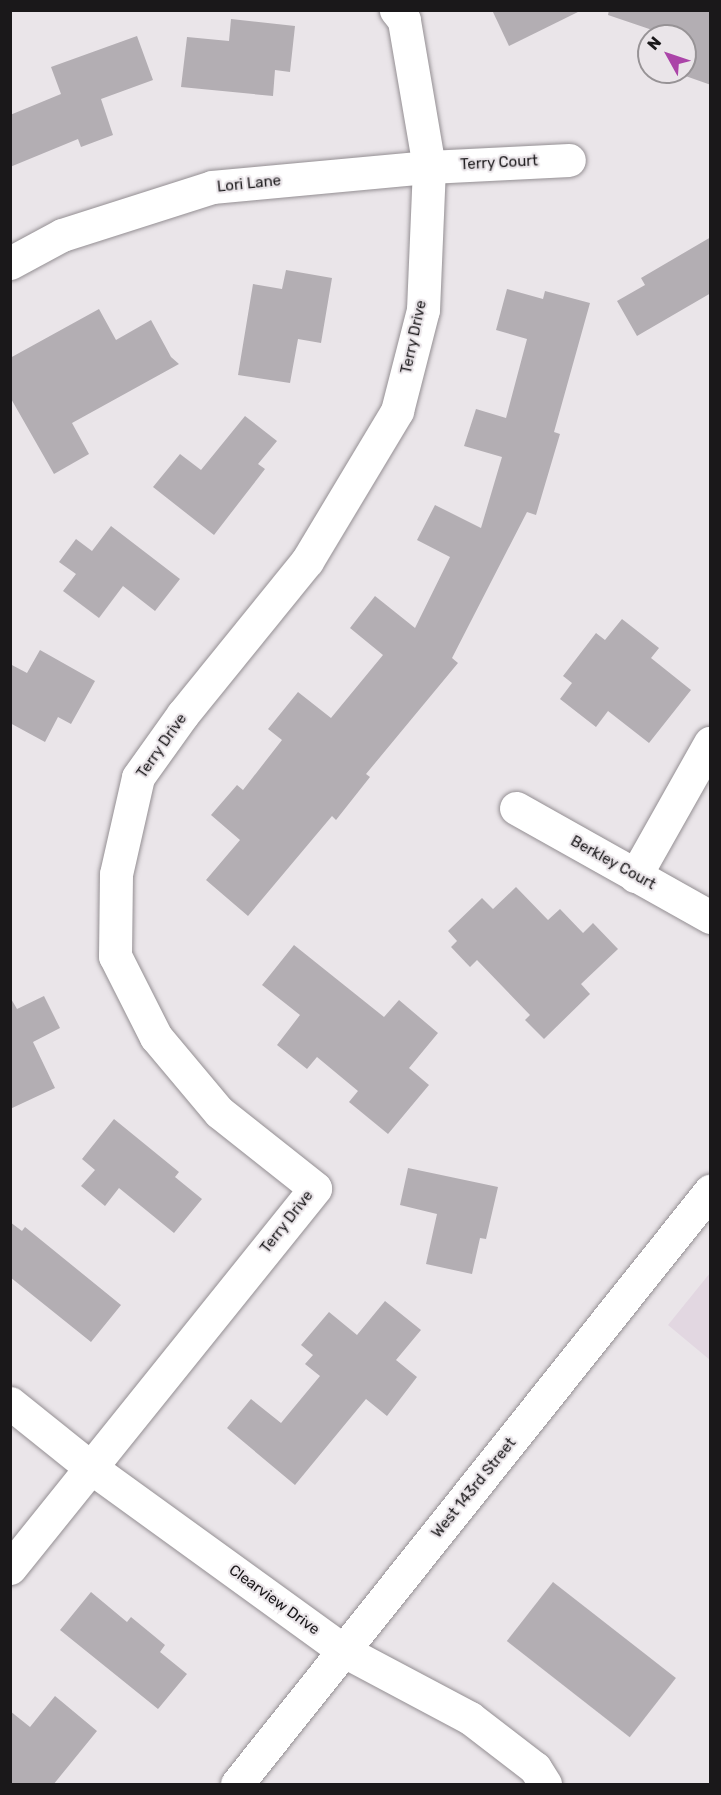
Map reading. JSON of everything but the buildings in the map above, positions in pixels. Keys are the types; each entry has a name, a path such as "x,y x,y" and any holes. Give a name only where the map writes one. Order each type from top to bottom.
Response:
{"street":[{"name":"Terry Drive","path":"90,1467 315,1188 219,1112 156,1036 115,956 116,874 138,777 183,714 307,561 396,411 423,309 429,166 404,20 396,10"},
{"name":"Terry Court","path":"429,166 569,160"},
{"name":"Lori Lane","path":"10,263 62,235 212,187 429,166"},
{"path":"635,876 711,743"},
{"name":"Berkley Court","path":"516,808 711,917"},
{"name":"West 143rd Street","path":"237,1785 711,1191"},
{"name":"Clearview Drive","path":"10,1402 90,1467 344,1651 470,1718 535,1768 545,1785"},
{"path":"10,1568 90,1467"}],"shaded area":[{"path":"710,1273 710,1360 668,1325"}]}
